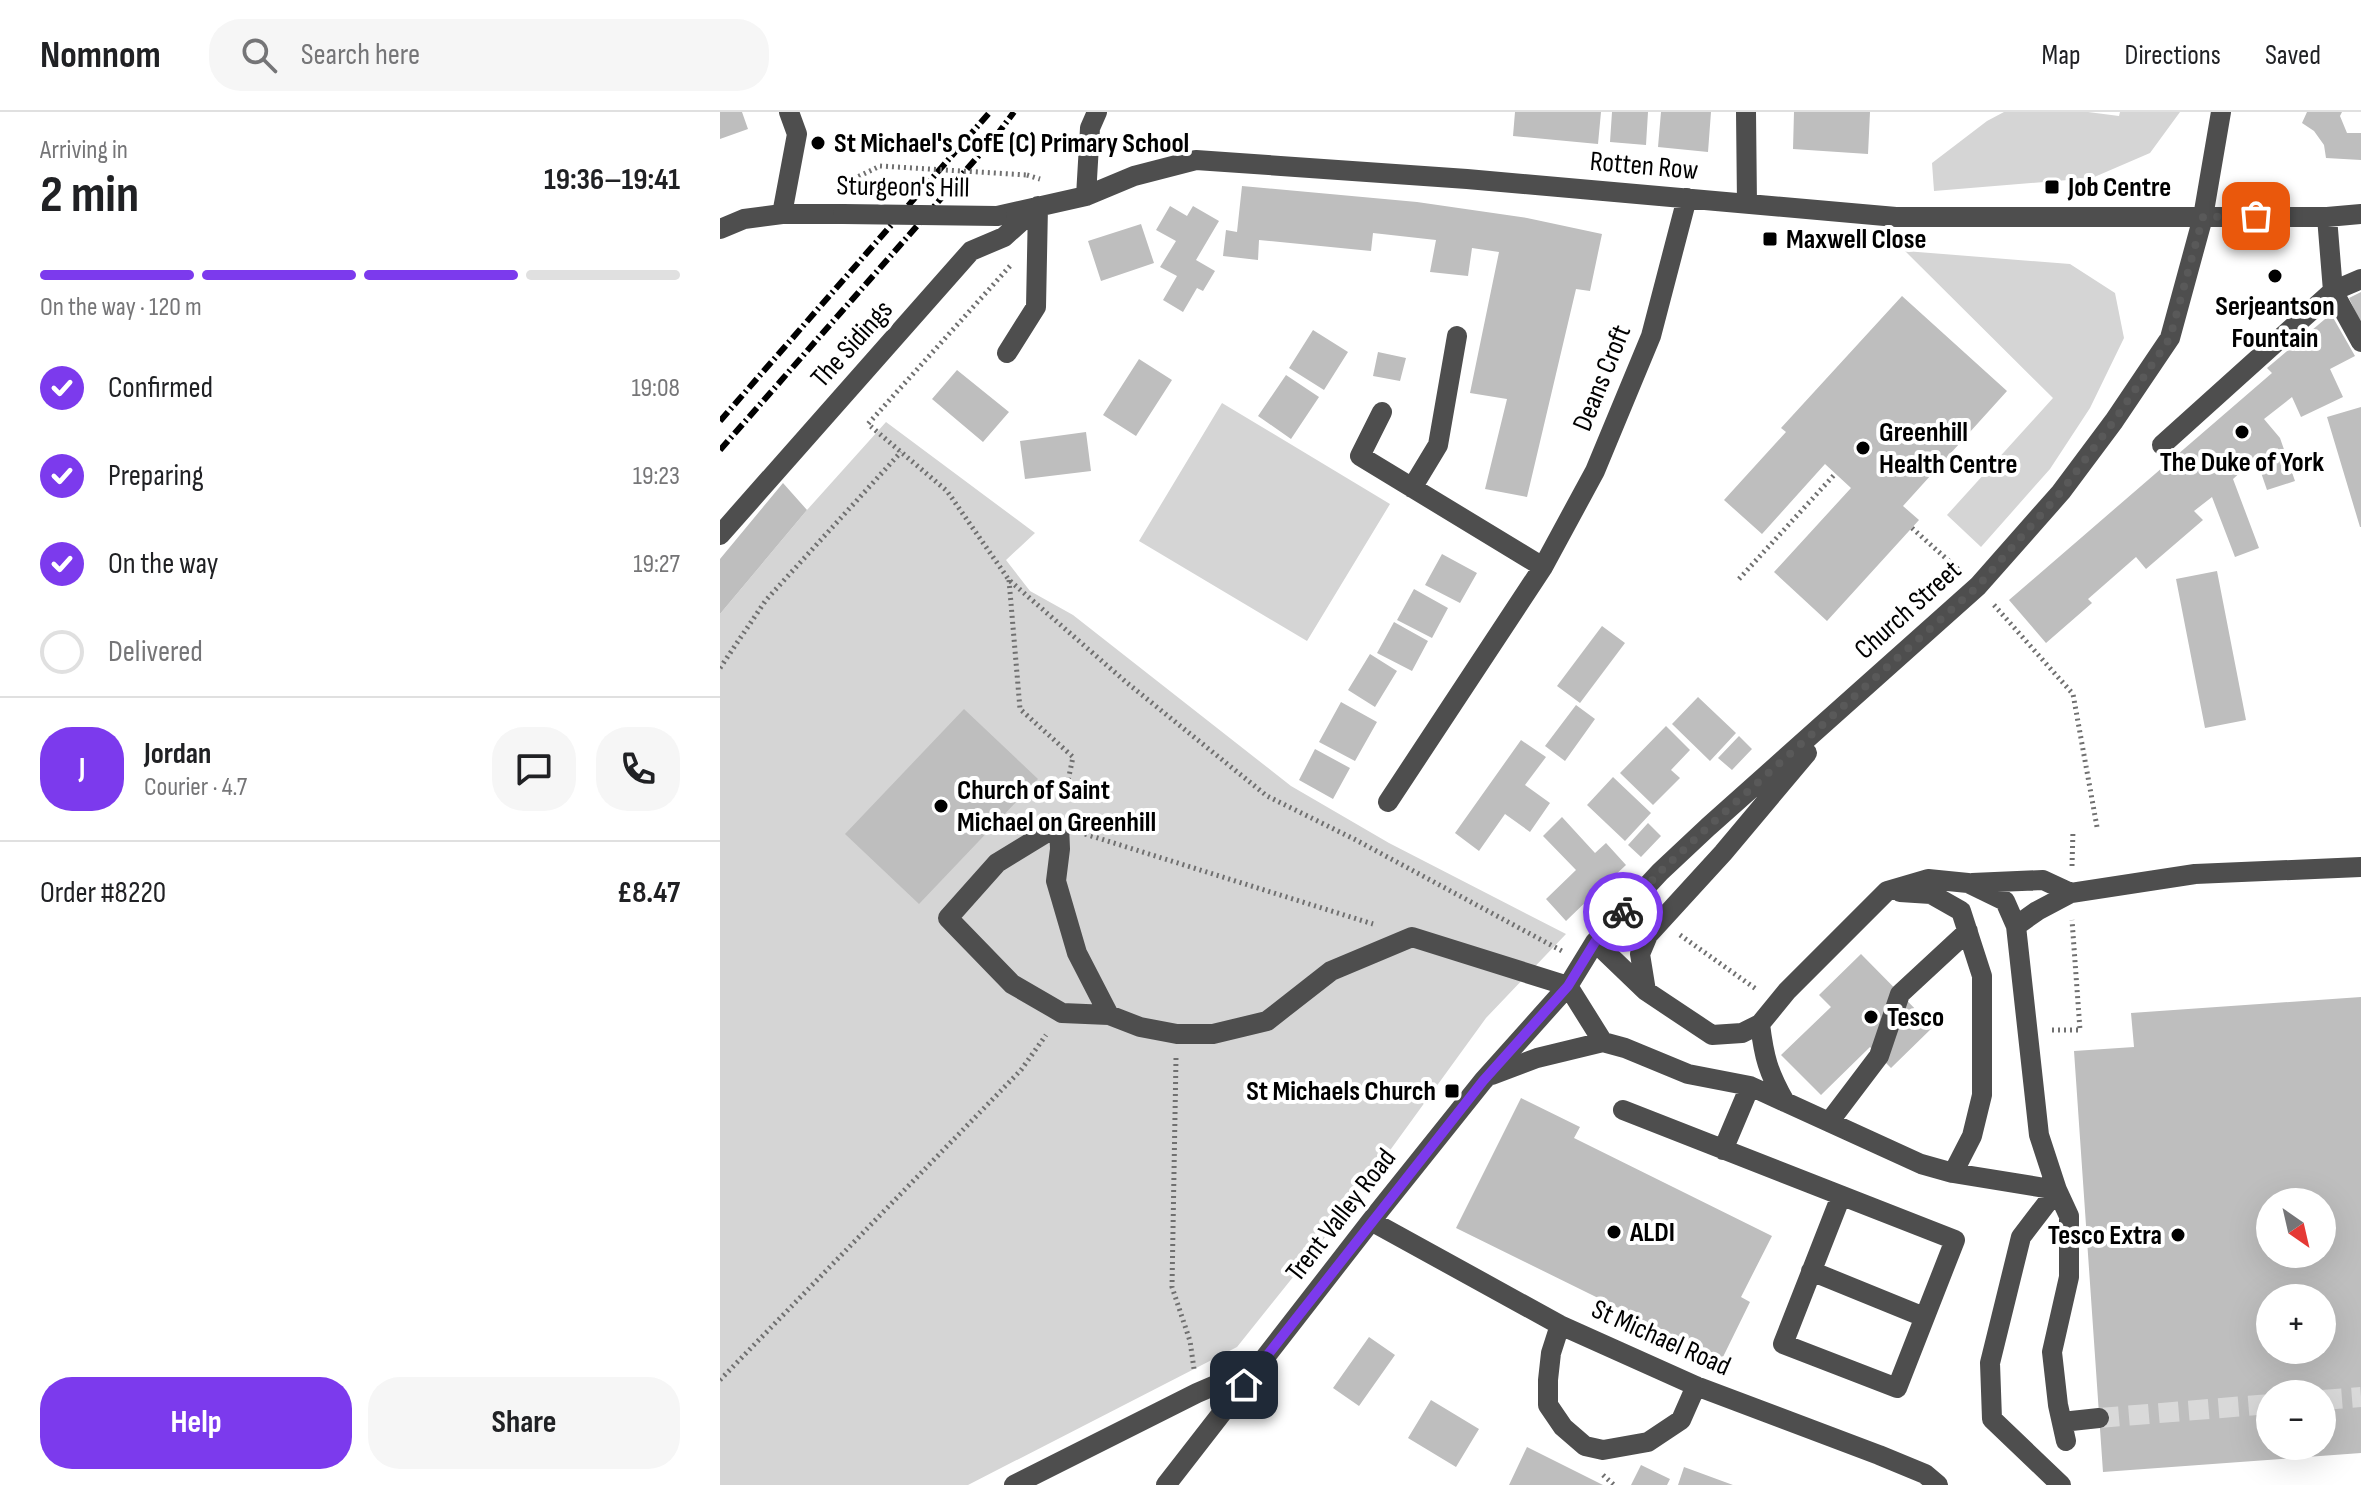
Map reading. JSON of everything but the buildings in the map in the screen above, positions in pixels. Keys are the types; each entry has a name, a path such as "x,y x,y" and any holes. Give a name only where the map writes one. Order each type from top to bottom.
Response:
{"street":[{"path":"782,214 797,134 789,112"},
{"path":"1086,196 1090,128 1097,112"},
{"path":"1746,112 1747,204"},
{"name":"Church Street","path":"1568,986 1595,942 1660,872 1978,586 2061,492 2170,338 2203,217 2221,112"},
{"name":"Rotten Row","path":"1086,196 1134,176 1196,160 1467,179 1896,217 2327,217 2361,214"},
{"name":"Sturgeon's Hill","path":"720,229 744,219 782,214 997,216 1086,196"},
{"name":"Deans Croft","path":"1388,802 1543,567 1595,471 1651,336 1687,198"},
{"path":"1007,353 1036,307 1038,206"},
{"name":"The Sidings","path":"720,535 971,251 1004,237 1038,206"},
{"path":"2327,217 2333,291 2361,342"},
{"path":"2162,445 2333,291 2361,279"},
{"path":"1412,488 1438,445 1457,336"},
{"path":"1382,412 1360,456 1543,567"},
{"path":"1646,991 1640,954 1648,935 1723,853 1853,698"},
{"path":"1109,1015 1077,953 1056,881 1059,825 997,863 948,918 1012,984 1062,1013 1109,1015 1140,1027 1177,1034 1213,1034 1267,1021 1331,971 1412,937 1568,986 1603,1042"},
{"path":"2016,926 2071,893 2195,874 2361,867"},
{"path":"1595,942 1646,991 1712,1035 1742,1033 1760,1024 1887,891 1928,879 1968,883 2043,880 2071,893"},
{"path":"1968,883 2005,901 2016,926 2039,1135 2069,1216 2069,1277 2052,1352 2064,1432 2099,1418"},
{"path":"1887,891 1931,894 1961,911 1982,976 1982,1095 1972,1136 1953,1173"},
{"path":"1829,1122 1879,1056 1900,994 1968,931"},
{"name":"Trent Valley Road","path":"1166,1485 1487,1076 1568,986"},
{"path":"1760,1024 1769,1073 1785,1102"},
{"path":"1487,1076 1537,1058 1603,1042 1688,1074 1750,1086 1921,1164 1953,1173 2057,1190"},
{"path":"1723,1150 1750,1086"},
{"path":"1623,1110 1955,1240 1897,1388 1783,1344 1841,1196"},
{"path":"2057,1190 2021,1237 1990,1363 1992,1419 2061,1485"},
{"name":"St Michael Road","path":"1371,1221 1560,1325 1696,1386 1925,1474 1938,1485"},
{"path":"1811,1271 1924,1317"},
{"path":"1560,1325 1551,1353 1548,1405 1563,1427 1585,1446 1603,1450 1648,1442 1681,1420 1696,1386"},
{"path":"1014,1485 1197,1393 1257,1368"}],"path":[{"path":"880,166 1027,175"},
{"path":"1011,265 868,424 947,491 1009,580 1126,682 1267,796 1356,840 1565,953 1568,986"},
{"path":"720,668 766,600 901,452"},
{"path":"1739,579 1835,474"},
{"path":"1912,528 1978,586 2073,694 2097,827"},
{"path":"1009,580 1020,709 1073,757 1059,825 1412,937"},
{"path":"2028,1030 2080,1030 2071,893"},
{"path":"1660,921 1776,1004"},
{"path":"720,1380 1021,1070 1062,1013"},
{"path":"1177,1034 1172,1287 1190,1341 1197,1393"}],"shaded area":[{"path":"2004,112 2088,112 2119,116 2120,112 2180,112 2150,153 2092,178 1934,191 1932,163 1987,121"},
{"path":"1905,251 2070,264 2115,293 2124,338 2090,408 2050,469 1981,547 1947,515 2053,398"},
{"path":"1222,403 1390,504 1307,641 1139,541"},
{"path":"886,422 1035,533 1006,560 1030,591 1073,615 1291,786 1389,843 1566,934 1486,1018 1346,1211 1237,1347 968,1485 720,1485 720,614"}],"tunnel":[{"path":"2336,1399 2361,1397"},
{"path":"2099,1418 2256,1405"}],"railway":[{"path":"720,421 990,112"},
{"path":"720,450 1014,112"}],"way so far":[{"path":"1623,912 1708,827 1978,586 2061,492 2170,338 2203,217 2256,216"}],"place":[{"name":"St Michael's CofE (C) Primary School","path":"818,143"},
{"name":"Job Centre","path":"2052,187"},
{"name":"Maxwell Close","path":"1770,239"},
{"name":"Serjeantson Fountain","path":"2275,276"},
{"name":"The Duke of York","path":"2242,432"},
{"name":"Greenhill Health Centre","path":"1863,448"},
{"name":"Church of Saint Michael on Greenhill","path":"941,806"},
{"name":"Tesco","path":"1871,1017"},
{"name":"St Michaels Church","path":"1452,1091"},
{"name":"ALDI","path":"1614,1232"},
{"name":"Tesco Extra","path":"2178,1235"}],"route":[{"path":"1244,1385 1483,1081 1568,986 1595,942 1623,912"}]}
